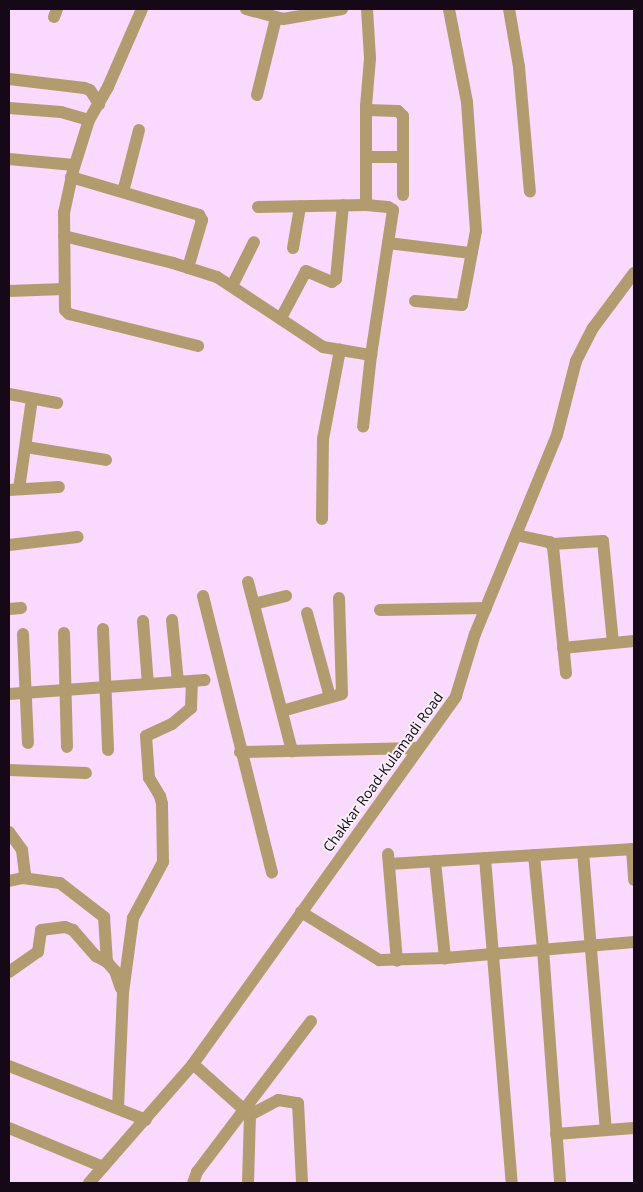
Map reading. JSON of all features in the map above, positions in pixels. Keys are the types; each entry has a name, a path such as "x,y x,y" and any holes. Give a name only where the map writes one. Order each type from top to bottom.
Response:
{"street":[{"path":"142,9 103,96 89,120 73,171 65,207 65,310 69,314 198,346"},
{"path":"246,9 276,18 289,19 342,9"},
{"path":"366,200 366,110 370,58 367,9"},
{"path":"414,301 462,306 476,227 467,102 449,9"},
{"path":"509,9 519,68 530,192"},
{"path":"257,95 276,18"},
{"path":"9,79 84,88 103,96"},
{"path":"9,108 61,112 89,120"},
{"path":"366,110 401,112 403,195"},
{"path":"123,192 139,130"},
{"path":"366,157 403,157"},
{"path":"9,159 73,171 123,192 201,217 188,268"},
{"path":"258,207 342,205 366,200 392,207 393,213 371,355 363,427"},
{"path":"281,318 306,271 332,282 336,279 342,205"},
{"path":"293,248 300,207"},
{"path":"64,236 188,268 222,279 323,347 371,355"},
{"path":"232,286 254,242"},
{"path":"388,243 471,253"},
{"name":"Chakkar Road-Kulamadi Road","path":"90,1183 193,1064 456,696 475,634 557,435 576,361 593,328 634,273"},
{"path":"9,291 64,289"},
{"path":"322,520 323,439 340,350"},
{"path":"9,394 57,403"},
{"path":"32,399 26,447 14,490 59,487"},
{"path":"26,447 106,460"},
{"path":"516,534 552,544 603,542 613,643"},
{"path":"9,544 78,537"},
{"path":"552,544 566,673"},
{"path":"248,582 292,751"},
{"path":"202,596 272,873"},
{"path":"254,604 286,596"},
{"path":"282,710 342,694 339,598"},
{"path":"380,610 486,608"},
{"path":"308,613 330,697"},
{"path":"172,620 178,682"},
{"path":"143,621 148,684"},
{"path":"103,629 107,687 108,750"},
{"path":"64,633 67,747"},
{"path":"24,634 28,743"},
{"path":"563,648 634,641"},
{"path":"9,694 198,681 191,708 172,724 146,736 149,778 160,796 162,804 163,862 159,873 134,912 123,993 118,1108"},
{"path":"240,752 418,748"},
{"path":"9,770 86,773"},
{"path":"9,832 23,853 23,878"},
{"path":"397,961 388,859 435,861 633,849 634,880"},
{"path":"583,852 606,1130"},
{"path":"534,855 544,949 560,1183"},
{"path":"485,858 512,1183"},
{"path":"435,861 445,958"},
{"path":"9,881 23,878 60,883 104,917 107,962"},
{"path":"300,912 379,960 397,961 445,958 634,942"},
{"path":"9,972 38,952 38,934 45,928 69,927 98,958 107,962 116,972 123,993"},
{"path":"193,1183 197,1172 248,1112 311,1021"},
{"path":"193,1064 248,1112 248,1183"},
{"path":"9,1066 146,1120"},
{"path":"248,1112 278,1100 298,1103 302,1183"},
{"path":"9,1128 103,1167"},
{"path":"556,1134 634,1128"}]}
